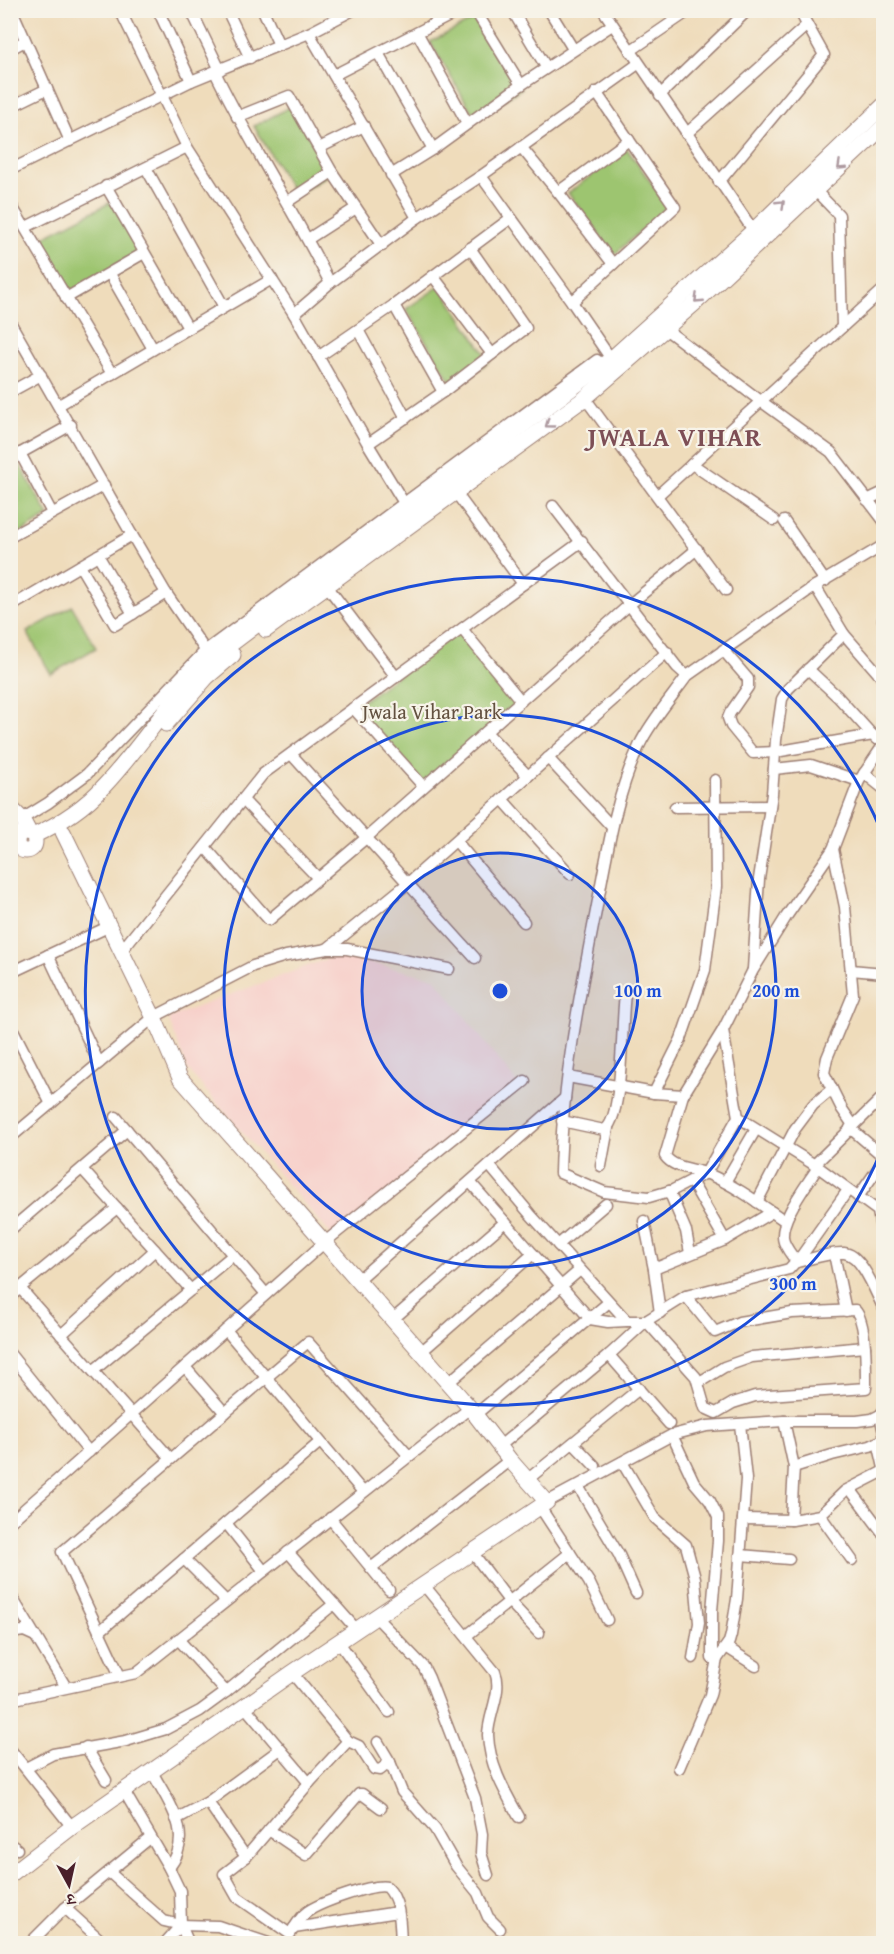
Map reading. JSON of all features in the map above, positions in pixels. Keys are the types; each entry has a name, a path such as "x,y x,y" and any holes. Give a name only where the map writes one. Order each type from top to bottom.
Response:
{"main road":[{"path":"20,837 73,813 104,786 192,677 210,660 456,493 585,398 884,105"},
{"path":"755,233 815,190 884,126"},
{"path":"324,582 406,507 609,356 660,325"},
{"path":"20,837 63,832 109,790 210,660"},
{"path":"10,807 20,837"},
{"path":"10,1875 67,1822 124,1791 338,1641 352,1624 375,1616 543,1502 448,1383 180,1078 154,1017 63,832"}],"street":[{"path":"20,837 48,803 87,774 210,660 406,507 294,314 187,147 120,10"},
{"path":"158,10 191,81"},
{"path":"191,10 237,117 308,239 330,283"},
{"path":"227,10 250,58"},
{"path":"262,10 279,45"},
{"path":"10,170 191,81 309,33 338,14 353,10"},
{"path":"334,75 461,10"},
{"path":"475,10 521,85"},
{"path":"512,10 546,67"},
{"path":"549,10 573,49"},
{"path":"481,177 609,356 755,233 603,10"},
{"path":"630,51 690,10"},
{"path":"660,95 748,10"},
{"path":"719,182 824,55 799,10"},
{"path":"12,11 70,141"},
{"path":"392,174 433,149 546,67 612,25"},
{"path":"686,134 807,25"},
{"path":"309,33 417,218"},
{"path":"418,34 467,123"},
{"path":"10,49 25,41"},
{"path":"378,53 433,149"},
{"path":"294,314 330,283 417,218 481,177 638,63"},
{"path":"10,107 47,89"},
{"path":"572,302 675,207 596,92"},
{"path":"237,117 289,96 332,172 382,246"},
{"path":"319,148 364,126"},
{"path":"558,192 629,140"},
{"path":"26,227 187,147"},
{"path":"521,147 613,264"},
{"path":"146,168 224,307"},
{"path":"287,202 332,172"},
{"path":"106,186 188,328"},
{"path":"815,190 839,215 842,327"},
{"path":"10,203 112,374"},
{"path":"308,239 356,208"},
{"path":"318,357 394,305 511,218"},
{"path":"368,444 443,392 526,328 470,248"},
{"path":"66,298 144,253"},
{"path":"110,274 153,350"},
{"path":"433,276 492,354"},
{"path":"59,405 272,279"},
{"path":"658,495 884,289"},
{"path":"394,305 443,392"},
{"path":"11,324 166,593 210,660"},
{"path":"660,325 828,449 884,521"},
{"path":"358,330 406,418"},
{"path":"10,392 41,375"},
{"path":"585,398 726,590"},
{"path":"52,513 15,456 71,425"},
{"path":"692,464 779,520 820,583 844,633 884,680"},
{"path":"10,537 104,484"},
{"path":"867,500 884,492"},
{"path":"456,493 523,584"},
{"path":"553,506 682,671"},
{"path":"10,607 132,535"},
{"path":"122,950 263,774 582,541"},
{"path":"723,1030 738,1117 706,1173 669,1191 649,1197 604,1192 560,1173 562,1121 574,1020 609,825 642,741 682,671 723,650 820,583 884,545"},
{"path":"205,847 269,920 366,838 629,605 697,549"},
{"path":"98,555 133,614"},
{"path":"80,566 115,625 166,593"},
{"path":"324,582 396,677"},
{"path":"462,629 521,701"},
{"path":"753,970 759,879 782,699 788,689 844,633"},
{"path":"723,650 746,675 748,687 730,713 729,722 753,753 776,752 873,735"},
{"path":"327,949 407,884 667,652"},
{"path":"785,1221 725,1182 706,1173 674,1164 665,1156 683,1095 723,1030 753,970 833,849 861,777 883,745 808,669"},
{"path":"353,708 423,786"},
{"path":"486,732 528,776"},
{"path":"291,754 475,958"},
{"path":"548,758 609,825"},
{"path":"774,769 811,765 861,777 884,789"},
{"path":"654,1093 681,1039 705,970 716,887 715,780"},
{"path":"502,799 570,874"},
{"path":"243,800 317,878"},
{"path":"675,807 770,806"},
{"path":"456,841 524,922"},
{"path":"833,849 844,907 853,995 827,1058 824,1073 851,1127 884,1159 858,1197"},
{"path":"10,973 110,926"},
{"path":"10,1138 154,1017 253,966 286,956 327,949 347,949 449,969"},
{"path":"48,955 99,1063"},
{"path":"851,970 884,973"},
{"path":"601,1166 618,1087 625,996"},
{"path":"10,1024 15,1044 51,1104"},
{"path":"568,1077 654,1093 683,1095"},
{"path":"10,1522 325,1242 525,1081"},
{"path":"757,1202 785,1147 803,1118 832,1089"},
{"path":"794,1265 784,1241 785,1221 816,1166 851,1127 884,1096"},
{"path":"358,1280 565,1098"},
{"path":"116,1117 266,1294"},
{"path":"738,1117 816,1166 858,1197 881,1208 884,1248"},
{"path":"562,1121 600,1130 608,1128"},
{"path":"725,1182 756,1129"},
{"path":"10,1230 127,1130"},
{"path":"489,1165 627,1321"},
{"path":"82,1169 191,1290"},
{"path":"691,1181 725,1240"},
{"path":"470,1182 560,1287 590,1318 608,1322 646,1321 696,1377 705,1408 716,1413 733,1403 755,1396 866,1388 865,1347 857,1311 792,1313 739,1322 715,1332 686,1296"},
{"path":"794,1265 848,1190"},
{"path":"669,1191 686,1231 690,1253"},
{"path":"558,1245 606,1204"},
{"path":"10,1297 117,1208"},
{"path":"654,1269 725,1240 772,1212"},
{"path":"644,1221 660,1313"},
{"path":"392,1320 505,1222"},
{"path":"61,1335 155,1250"},
{"path":"500,1446 646,1321 686,1296 844,1253 859,1260 884,1309"},
{"path":"420,1352 532,1254"},
{"path":"834,1254 846,1311"},
{"path":"93,1371 233,1255"},
{"path":"448,1383 580,1270"},
{"path":"20,1288 171,1459"},
{"path":"10,1700 135,1673 409,1456 472,1412 609,1302"},
{"path":"226,1330 363,1492"},
{"path":"120,1676 62,1552 308,1342 409,1456"},
{"path":"698,1383 724,1367 752,1357 865,1347"},
{"path":"10,1353 89,1452"},
{"path":"609,1355 639,1389 670,1430 694,1482 710,1501 718,1517 711,1659 717,1659"},
{"path":"184,1367 225,1413"},
{"path":"527,1480 639,1389"},
{"path":"607,1620 589,1582 570,1553 543,1502 622,1462 670,1430 784,1421 857,1421 872,1419 882,1412"},
{"path":"743,1519 791,1520 820,1515 828,1505 850,1489 884,1469 882,1412"},
{"path":"784,1421 794,1467 791,1520"},
{"path":"679,1768 710,1695 717,1659 731,1635 737,1599 746,1479 740,1424"},
{"path":"794,1467 882,1438"},
{"path":"99,1632 320,1442"},
{"path":"573,1443 595,1466"},
{"path":"371,1569 510,1460"},
{"path":"622,1462 655,1518 686,1545 695,1578 699,1623 693,1658"},
{"path":"578,1486 619,1556 636,1593"},
{"path":"850,1489 883,1533"},
{"path":"820,1515 852,1560"},
{"path":"330,1518 389,1590"},
{"path":"226,1523 264,1571"},
{"path":"472,1551 509,1601 539,1633"},
{"path":"288,1552 352,1624"},
{"path":"466,1636 570,1553"},
{"path":"740,1556 789,1559"},
{"path":"184,1559 226,1601"},
{"path":"423,1584 495,1671 497,1677 488,1733 490,1750 503,1790 519,1817"},
{"path":"10,1594 66,1687"},
{"path":"26,1768 53,1754 126,1741 166,1729 200,1712 334,1604"},
{"path":"375,1616 423,1666 429,1678 475,1798 482,1834 481,1852 488,1875"},
{"path":"10,1633 24,1631 35,1636"},
{"path":"178,1639 226,1692"},
{"path":"338,1641 389,1712"},
{"path":"726,1647 756,1666"},
{"path":"292,1673 348,1741 359,1746 376,1770 390,1762"},
{"path":"245,1707 309,1783"},
{"path":"348,1741 246,1857 224,1874 232,1891 242,1902 255,1908 290,1934 304,1913 372,1886 384,1886 390,1890 398,1912 401,1944"},
{"path":"378,1742 390,1762 402,1792 435,1829 456,1866 478,1893 486,1914 500,1929"},
{"path":"86,1747 106,1780"},
{"path":"10,1749 67,1822"},
{"path":"176,1819 208,1802 279,1750"},
{"path":"152,1772 180,1829 180,1850 169,1868"},
{"path":"124,1791 180,1891 181,1925 189,1944"},
{"path":"269,1830 306,1855 358,1794 362,1794 381,1808"},
{"path":"208,1802 246,1857"},
{"path":"29,1944 66,1908 150,1838"},
{"path":"109,1872 164,1921 181,1925 218,1926 271,1944"},
{"path":"66,1908 105,1944"},
{"path":"294,1928 398,1912"},
{"path":"164,1944 181,1925"}],"shaded area":[{"path":"337,955 435,978 518,1085 336,1240 188,1070 168,1018"}],"green space":[{"path":"475,19 522,88 476,119 430,42"},
{"path":"292,106 330,174 295,196 254,126"},
{"path":"627,149 668,206 614,255 568,193"},
{"path":"111,202 143,257 75,297 40,239"},
{"path":"440,286 490,361 454,387 406,309"},
{"path":"18,462 49,516 10,539 10,466"},
{"path":"72,606 96,648 51,674 27,632"},
{"name":"Jwala Vihar Park","path":"462,629 521,701 423,786 353,708"}],"district":[{"name":"JWALA VIHAR","path":"675,437"}]}
